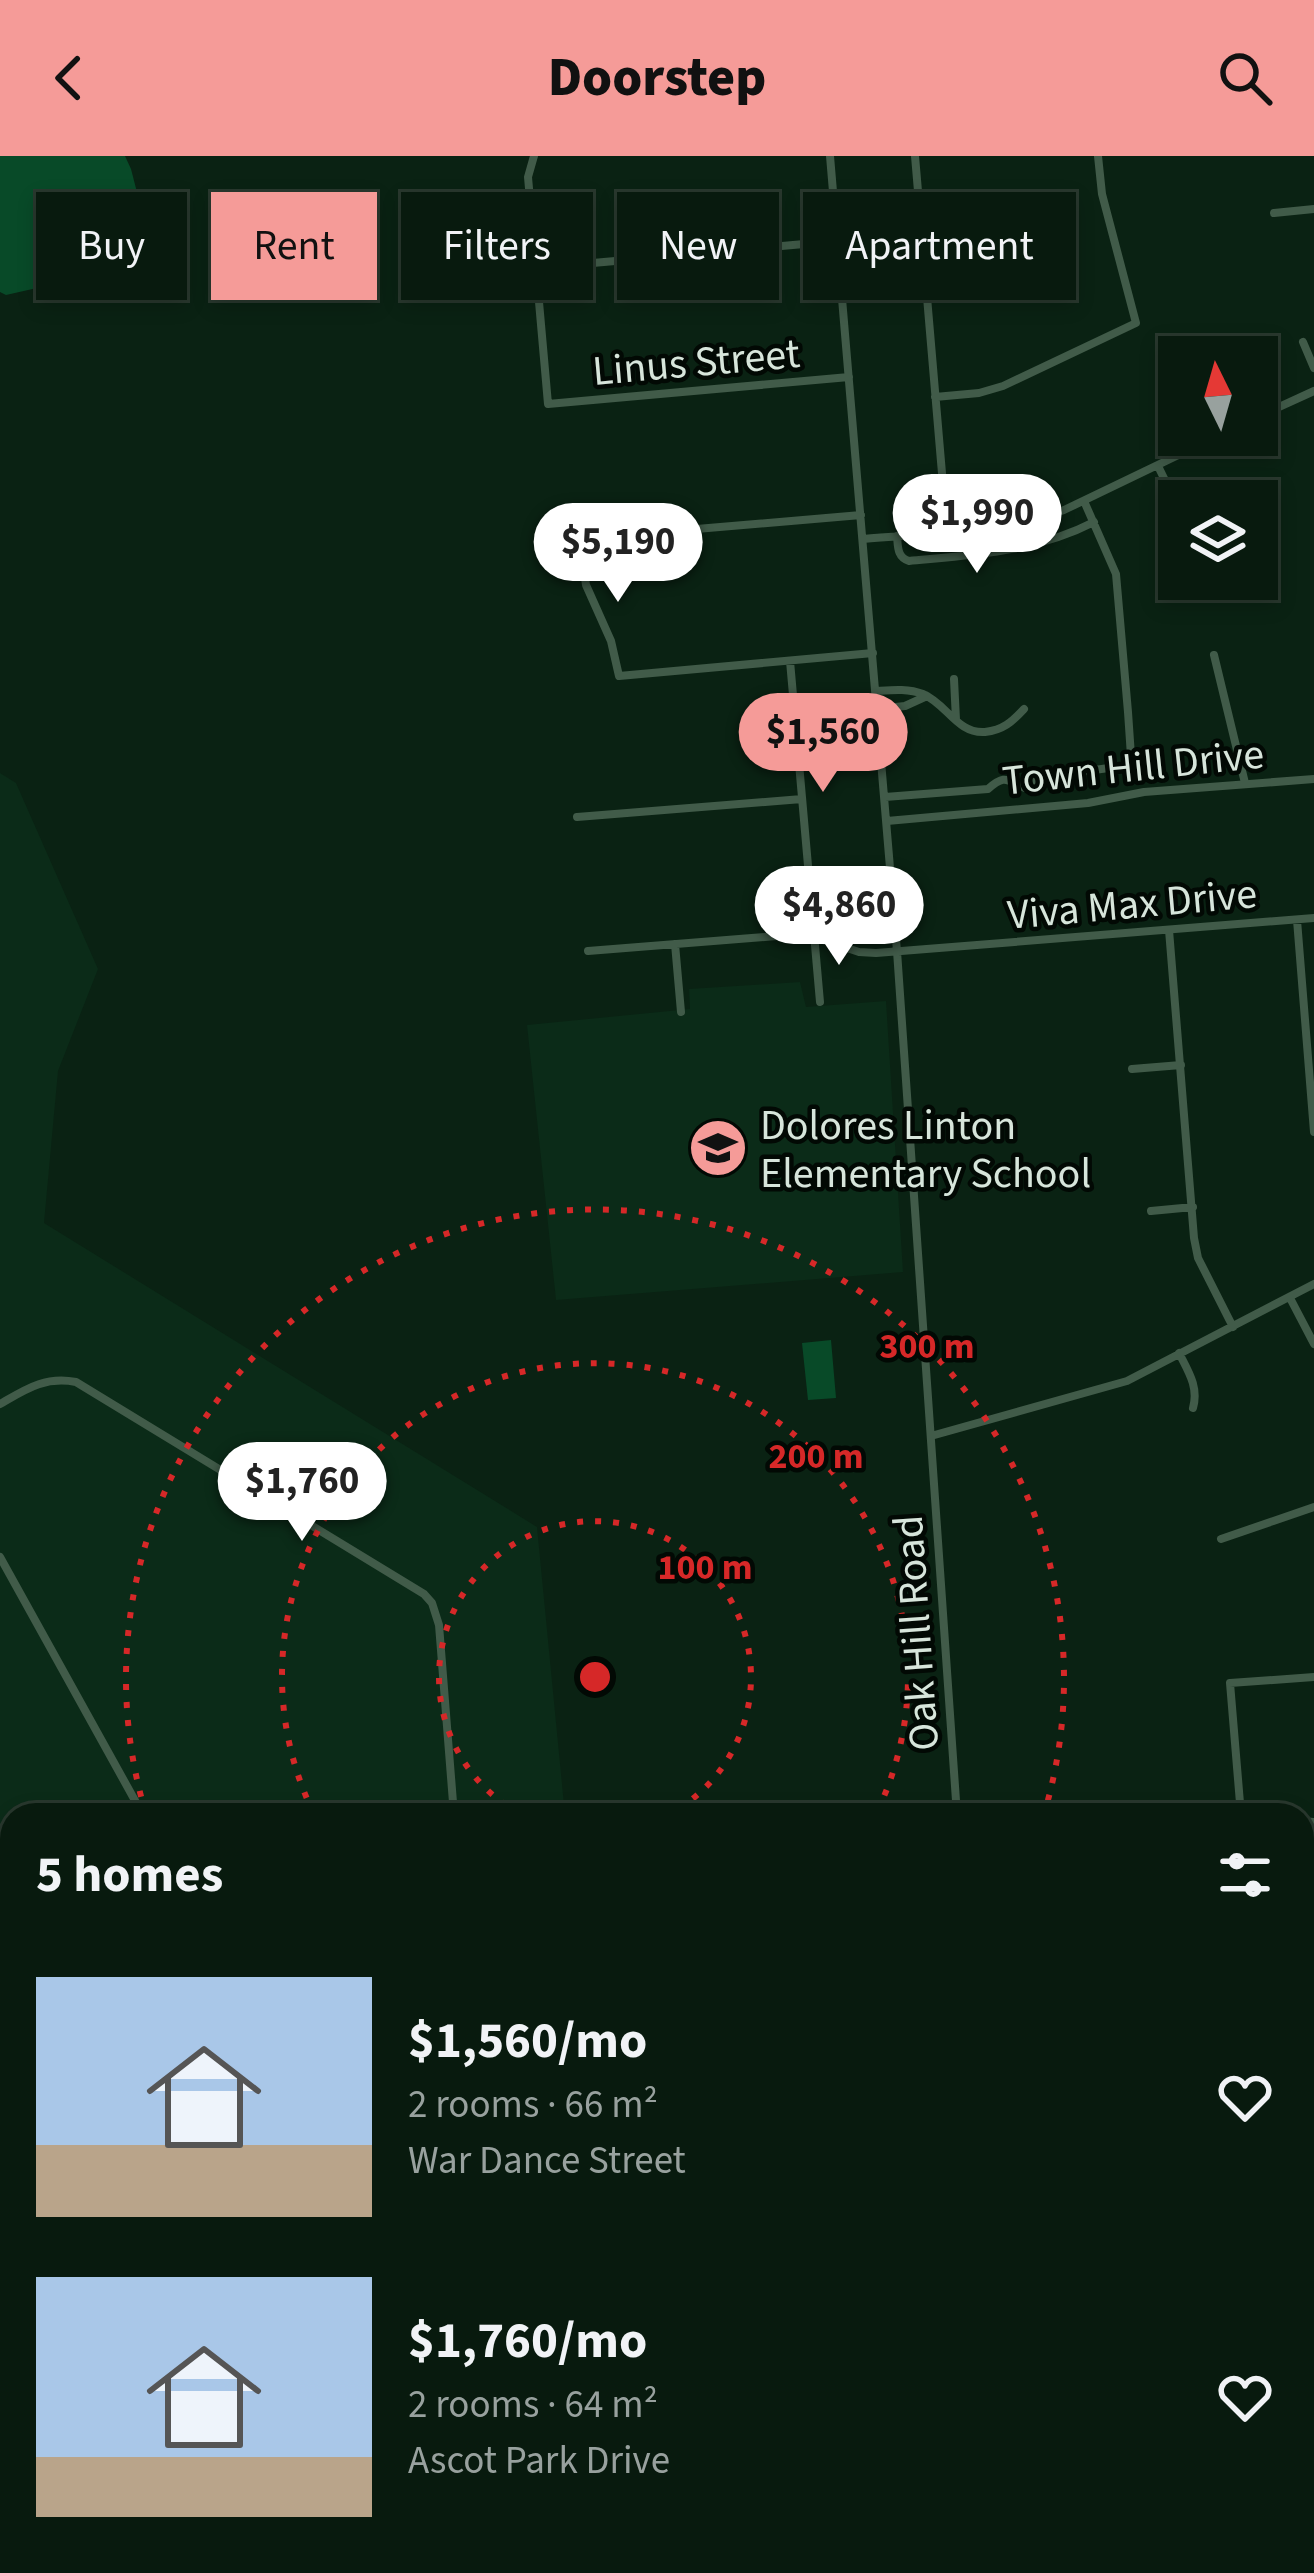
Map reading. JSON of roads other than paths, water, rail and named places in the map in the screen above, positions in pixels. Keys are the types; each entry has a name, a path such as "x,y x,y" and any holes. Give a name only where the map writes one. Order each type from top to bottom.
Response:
{"street":[{"path":"529,192 534,156"},
{"name":"Oak Hill Road","path":"830,156 833,192"},
{"path":"915,156 918,192"},
{"path":"935,397 1003,386 1136,322 1102,194 1099,156"},
{"path":"1274,213 1314,209"},
{"name":"Linus Street","path":"539,300 548,404 849,377"},
{"name":"Oak Hill Road","path":"843,300 897,952 956,1803"},
{"path":"927,300 946,532"},
{"path":"1304,342 1314,368"},
{"path":"1278,407 1314,391"},
{"path":"863,539 1039,519 1178,456"},
{"path":"1158,466 1165,480"},
{"path":"885,797 988,788 1005,778 1025,788 1037,778 1130,765 1115,574 1084,501"},
{"path":"861,515 579,539 586,585 611,640 619,676 872,653"},
{"path":"897,536 898,551 909,561 1009,551 1094,522"},
{"path":"1214,655 1245,783"},
{"path":"790,661 820,1002"},
{"path":"954,679 957,721"},
{"path":"876,691 918,692 975,733 1010,725 1024,709"},
{"path":"877,709 905,706 927,696"},
{"name":"Town Hill Drive","path":"886,820 1314,778"},
{"path":"577,818 802,800"},
{"name":"Viva Max Drive","path":"588,951 814,935 859,952 897,952 1314,918"},
{"path":"1297,920 1314,1132"},
{"path":"1169,930 1198,1258 1233,1327"},
{"path":"675,944 681,1012"},
{"path":"1132,1069 1181,1064"},
{"path":"1151,1211 1193,1207"},
{"path":"931,1436 1116,1385 1314,1284"},
{"path":"1290,1298 1314,1344"},
{"path":"1179,1353 1194,1384 1193,1408"},
{"path":"0,1404 43,1380 76,1382 424,1594 436,1610 439,1625 453,1803"},
{"path":"1221,1539 1314,1507"},
{"path":"0,1557 136,1803"},
{"path":"1239,1803 1230,1684 1314,1677"}],"place":[{"name":"Dolores Linton Elementary School","path":"718,1148"}]}
